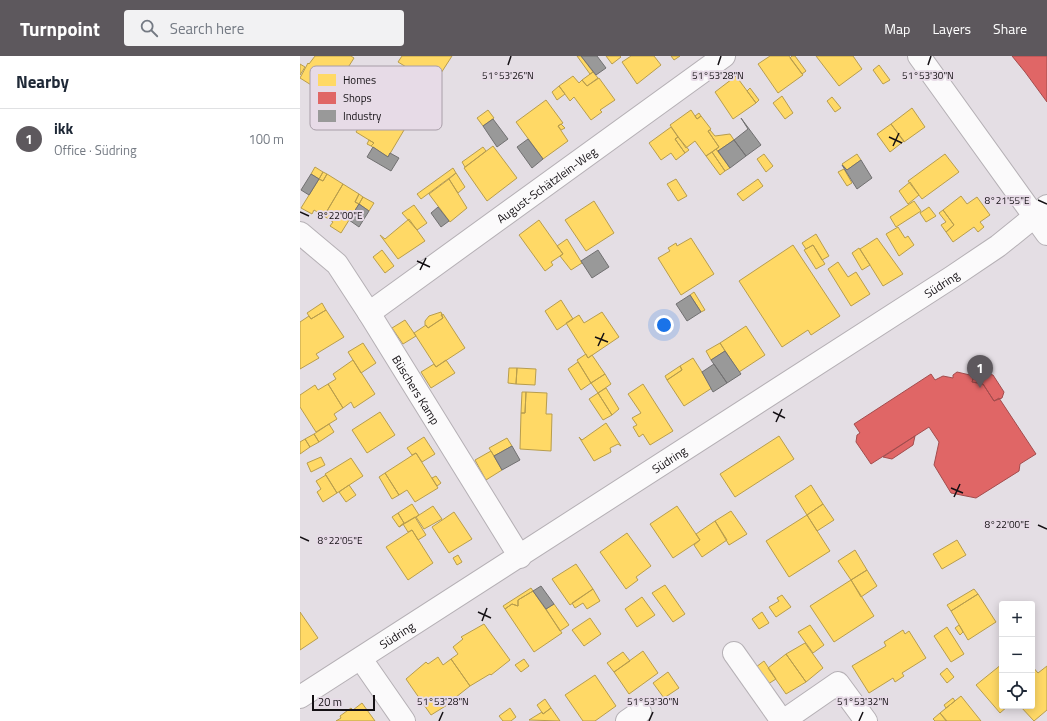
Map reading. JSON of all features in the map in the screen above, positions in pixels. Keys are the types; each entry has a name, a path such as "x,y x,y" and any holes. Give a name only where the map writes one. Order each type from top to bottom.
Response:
{"street":[{"name":"August-Schätzlein-Weg","path":"369,313 724,56"},
{"path":"918,56 1041,212 1047,234"},
{"name":"Südring","path":"300,697 520,557 998,246 1041,212"},
{"name":"Büschers Kamp","path":"300,233 337,264 520,557"},
{"path":"734,652 783,721 838,683 858,719"},
{"path":"361,659 404,721"}],"building: Homes":[{"path":"315,56 351,56 354,58 349,66 310,66 310,84 300,78 308,63 309,64"},
{"path":"402,56 452,56 442,72 442,66 405,66 398,62"},
{"path":"577,56 581,56 593,72 590,74"},
{"path":"606,56 620,56 621,57 612,64"},
{"path":"631,56 654,56 661,65 637,84 622,62"},
{"path":"671,56 680,56 674,60"},
{"path":"770,56 789,56 803,75 778,93 758,64"},
{"path":"795,56 806,71 802,74 790,58"},
{"path":"816,56 853,56 862,69 839,86"},
{"path":"300,64 305,67 300,75"},
{"path":"879,65 890,80 883,84 873,70"},
{"path":"593,72 598,78 587,86 582,80"},
{"path":"573,76 579,83 582,80 587,86 599,78 615,100 600,110 602,112 591,120 574,97 570,101 559,86"},
{"path":"736,76 756,103 733,119 715,92"},
{"path":"559,86 565,94 557,100 552,92"},
{"path":"750,88 759,100 756,103 747,91"},
{"path":"782,96 793,113 785,119 773,103"},
{"path":"832,97 841,108 835,112 827,101"},
{"path":"546,100 563,123 558,126 568,141 543,159 516,122"},
{"path":"912,108 925,127 904,142 891,124"},
{"path":"488,110 494,118 483,126 477,118"},
{"path":"691,110 697,119 701,116 711,129 708,131 719,147 706,156 695,141 686,148 670,125"},
{"path":"699,113 701,116 697,119 695,116"},
{"path":"561,124 565,128 561,130 558,126"},
{"path":"891,124 904,141 890,152 877,134"},
{"path":"671,127 678,137 675,139 685,153 676,160 671,153 661,160 649,143"},
{"path":"357,130 404,130 388,157 371,146 374,143 356,132"},
{"path":"710,130 715,136 730,134 734,140 718,151 716,149 719,147 708,131"},
{"path":"678,137 689,150 685,153 675,139"},
{"path":"369,140 374,143 371,146 367,144"},
{"path":"493,146 517,178 487,201 464,168"},
{"path":"483,147 486,151 465,167 462,162"},
{"path":"716,149 730,168 725,171 712,152"},
{"path":"712,152 725,171 720,175 706,156"},
{"path":"764,154 773,166 766,172 757,159"},
{"path":"857,154 861,160 847,170 842,164"},
{"path":"945,154 959,172 922,199 908,181"},
{"path":"315,167 323,172 319,179 311,174"},
{"path":"453,168 456,173 421,199 417,194"},
{"path":"844,169 852,183 847,186 838,172"},
{"path":"323,172 327,174 323,181 319,179"},
{"path":"456,173 465,187 458,193 449,179"},
{"path":"327,174 343,184 324,216 314,210 312,214 301,208 319,179 323,181"},
{"path":"449,179 467,208 450,222 429,194"},
{"path":"676,179 687,196 678,201 667,184"},
{"path":"758,179 763,186 743,201 737,194"},
{"path":"910,182 919,195 908,204 899,191"},
{"path":"343,184 359,194 355,202 359,204 341,233 330,226 333,222 324,216"},
{"path":"359,194 363,197 359,204 355,202"},
{"path":"961,196 967,204 977,197 990,215 980,222 984,227 978,232 974,227 953,242 946,232 954,225 943,210"},
{"path":"363,197 374,203 369,211 359,204"},
{"path":"594,201 614,233 586,251 565,220"},
{"path":"914,201 921,211 896,227 890,217"},
{"path":"414,205 427,223 417,230 402,213"},
{"path":"929,207 936,216 926,222 920,213"},
{"path":"943,210 954,225 946,232 941,225 946,222 939,213"},
{"path":"409,219 425,241 398,259 380,235 385,239"},
{"path":"539,220 563,254 551,262 553,265 545,271 519,235"},
{"path":"898,227 905,238 908,236 914,245 899,256 886,234"},
{"path":"816,234 829,256 822,260 813,245 806,249 802,243"},
{"path":"691,238 714,274 681,295 658,258 670,251 668,248 676,243 677,246"},
{"path":"877,238 903,274 883,286 860,249"},
{"path":"567,239 582,263 571,270 560,256 563,254 557,246"},
{"path":"793,245 840,316 811,335 808,330 782,347 739,281"},
{"path":"813,245 825,264 816,269 804,250"},
{"path":"859,248 870,265 862,270 852,253"},
{"path":"382,250 394,266 385,273 373,257"},
{"path":"838,262 848,277 856,272 870,294 851,306 828,269"},
{"path":"694,292 705,310 701,312 690,295"},
{"path":"561,300 573,319 557,330 545,311"},
{"path":"322,303 326,310 311,319 307,313"},
{"path":"326,310 344,337 316,354 319,358 300,369 300,322 309,316 311,319"},
{"path":"441,312 443,318 428,328 425,325 425,321 429,316"},
{"path":"602,312 619,337 588,358 566,323 579,315 584,323"},
{"path":"443,314 465,348 436,367 414,333 426,325 428,328 443,318 441,315"},
{"path":"405,320 416,336 403,344 392,328"},
{"path":"746,326 765,355 739,372 720,343"},
{"path":"363,343 376,363 361,373 348,352"},
{"path":"720,343 725,351 711,360 706,351"},
{"path":"586,354 588,358 592,355 605,374 591,383 577,360"},
{"path":"693,358 712,388 684,406 667,380 682,370 680,366"},
{"path":"353,360 375,394 354,408 351,402 343,408 328,384 336,379 333,374"},
{"path":"446,360 455,373 431,388 421,372 434,364 436,367"},
{"path":"578,362 591,383 581,390 568,369"},
{"path":"680,366 682,370 667,380 665,376"},
{"path":"509,368 517,368 516,384 508,383"},
{"path":"517,368 536,369 535,385 516,384"},
{"path":"605,374 611,384 598,393 591,383"},
{"path":"328,384 343,408 334,414 337,419 316,432 300,407 300,395 315,385 318,390"},
{"path":"643,384 673,431 650,445 643,434 639,437 633,427 637,425 632,418 641,413 628,394"},
{"path":"606,388 619,409 612,415 598,393"},
{"path":"522,392 526,392 525,413 521,413"},
{"path":"526,392 547,393 546,414 552,414 551,451 520,449 521,413 525,413"},
{"path":"598,393 612,415 603,420 589,399"},
{"path":"380,412 395,435 367,453 352,430"},
{"path":"606,423 621,446 618,444 610,448 611,452 594,461 579,437 582,440"},
{"path":"329,424 334,432 319,442 314,434"},
{"path":"314,434 319,442 310,447 305,439"},
{"path":"779,436 794,459 735,497 720,474"},
{"path":"424,437 435,454 422,462 416,453 412,455 407,448"},
{"path":"507,438 512,446 494,456 489,448"},
{"path":"305,439 310,447 300,454 300,442"},
{"path":"491,451 502,470 486,480 475,460"},
{"path":"416,453 438,488 415,502 407,490 399,495 385,473"},
{"path":"321,457 325,465 311,472 307,463"},
{"path":"351,458 363,476 337,493 325,474"},
{"path":"385,473 399,495 392,499 379,477"},
{"path":"326,475 337,493 323,502 317,492 321,489 316,481"},
{"path":"436,476 441,483 437,486 432,478"},
{"path":"349,485 356,495 346,502 339,492"},
{"path":"811,485 823,504 807,515 795,496"},
{"path":"412,504 419,515 399,527 404,523 398,513"},
{"path":"823,504 834,520 817,531 807,515"},
{"path":"433,506 442,519 424,529 416,517"},
{"path":"677,506 700,540 673,558 650,524"},
{"path":"731,511 747,534 729,545 715,521"},
{"path":"454,512 472,539 449,553 432,527"},
{"path":"398,513 404,523 399,527 392,517"},
{"path":"807,515 830,551 789,577 766,541"},
{"path":"415,517 426,535 418,540 412,530 408,532 403,524"},
{"path":"715,521 727,540 702,557 694,545 700,540 696,534"},
{"path":"412,530 433,563 408,580 386,547"},
{"path":"627,533 651,566 636,577 638,580 626,589 600,552"},
{"path":"957,540 966,555 942,569 933,554"},
{"path":"855,550 867,570 851,580 838,561"},
{"path":"458,555 462,562 457,565 453,558"},
{"path":"576,564 593,589 570,605 552,579"},
{"path":"867,570 877,586 861,597 851,580"},
{"path":"851,580 874,616 834,642 810,606"},
{"path":"665,585 685,614 673,622 652,593"},
{"path":"531,588 533,591 518,600 518,606 512,604 505,609 503,606"},
{"path":"593,589 600,601 587,609 583,603 575,608 572,603"},
{"path":"974,589 978,594 951,611 947,605"},
{"path":"533,591 562,633 534,652 505,609 512,604 518,606 518,600"},
{"path":"978,594 996,622 968,640 951,611"},
{"path":"782,595 791,607 776,617 769,607 779,601 777,598"},
{"path":"642,597 655,615 637,627 625,609"},
{"path":"554,604 569,625 560,631 546,609"},
{"path":"300,612 318,638 300,650"},
{"path":"762,612 769,623 759,629 752,619"},
{"path":"590,618 601,634 584,646 572,630"},
{"path":"484,624 510,660 491,675 490,674 470,686 451,659 458,654 453,647 463,639 461,637"},
{"path":"810,625 824,645 813,653 798,632"},
{"path":"959,625 963,632 960,635 955,628"},
{"path":"947,627 964,654 951,662 934,636"},
{"path":"903,630 905,634 909,631 926,658 902,673 904,676 895,682 893,678 869,693 852,666 886,646 884,642"},
{"path":"805,643 823,668 806,682 786,654"},
{"path":"643,651 658,673 629,694 614,672"},
{"path":"623,652 630,661 614,672 607,663"},
{"path":"786,654 806,682 786,694 768,668"},
{"path":"438,657 443,665 451,659 470,686 451,701 452,702 431,715 406,679 426,662 428,664"},
{"path":"524,659 529,666 521,672 515,665"},
{"path":"764,661 776,679 768,684 756,667"},
{"path":"999,666 999,709 1005,709 1000,713 976,685"},
{"path":"1047,666 1047,710 1034,721 1023,709 1035,709 1035,670 1038,673"},
{"path":"947,668 954,677 947,683 940,674"},
{"path":"668,672 679,688 664,698 653,683"},
{"path":"595,675 616,706 595,721 583,721 565,695"},
{"path":"961,696 981,721 947,721 940,713"},
{"path":"953,698 955,701 946,708 944,705"},
{"path":"545,699 551,708 543,714 537,705"},
{"path":"362,703 375,721 336,721 351,708 353,710"},
{"path":"510,708 516,717 511,721 503,721 499,716"},
{"path":"551,708 560,721 529,720 542,712 543,714"},
{"path":"940,713 946,721 935,721 933,719"}],"building: Shops":[{"path":"1012,56 1047,56 1047,102 1025,72"},
{"path":"975,371 993,375 1004,392 1002,398 994,401 983,384 972,382 973,379 970,375"},
{"path":"957,372 970,375 973,379 972,382 983,384 994,401 999,398 1036,454 1020,464 1019,471 976,498 951,493 934,465 939,442 929,427 871,464 856,442 857,435 860,433 854,424 931,374 935,380 943,376 953,378 953,375"},
{"path":"915,436 913,445 892,459 883,457"}],"building: Industry":[{"path":"581,56 597,56 606,68 596,75"},
{"path":"741,118 761,145 746,156 734,140 748,129"},
{"path":"493,119 508,139 497,147 483,126"},
{"path":"528,139 543,159 532,168 517,147"},
{"path":"734,140 746,156 730,168 718,151"},
{"path":"373,147 388,157 390,153 399,158 391,171 367,157"},
{"path":"861,160 872,178 857,189 842,165 847,170"},
{"path":"311,174 319,179 309,195 301,190"},
{"path":"359,204 369,211 359,227 349,220"},
{"path":"438,207 449,221 441,227 431,213"},
{"path":"598,250 609,267 592,278 581,261"},
{"path":"690,295 701,312 687,321 676,304"},
{"path":"725,351 741,374 727,383 711,360"},
{"path":"714,364 727,383 713,392 702,372"},
{"path":"512,446 520,460 502,470 494,456"},
{"path":"541,586 554,604 546,609 533,591"}],"place":[{"name":"ikk","path":"980,388"}]}
